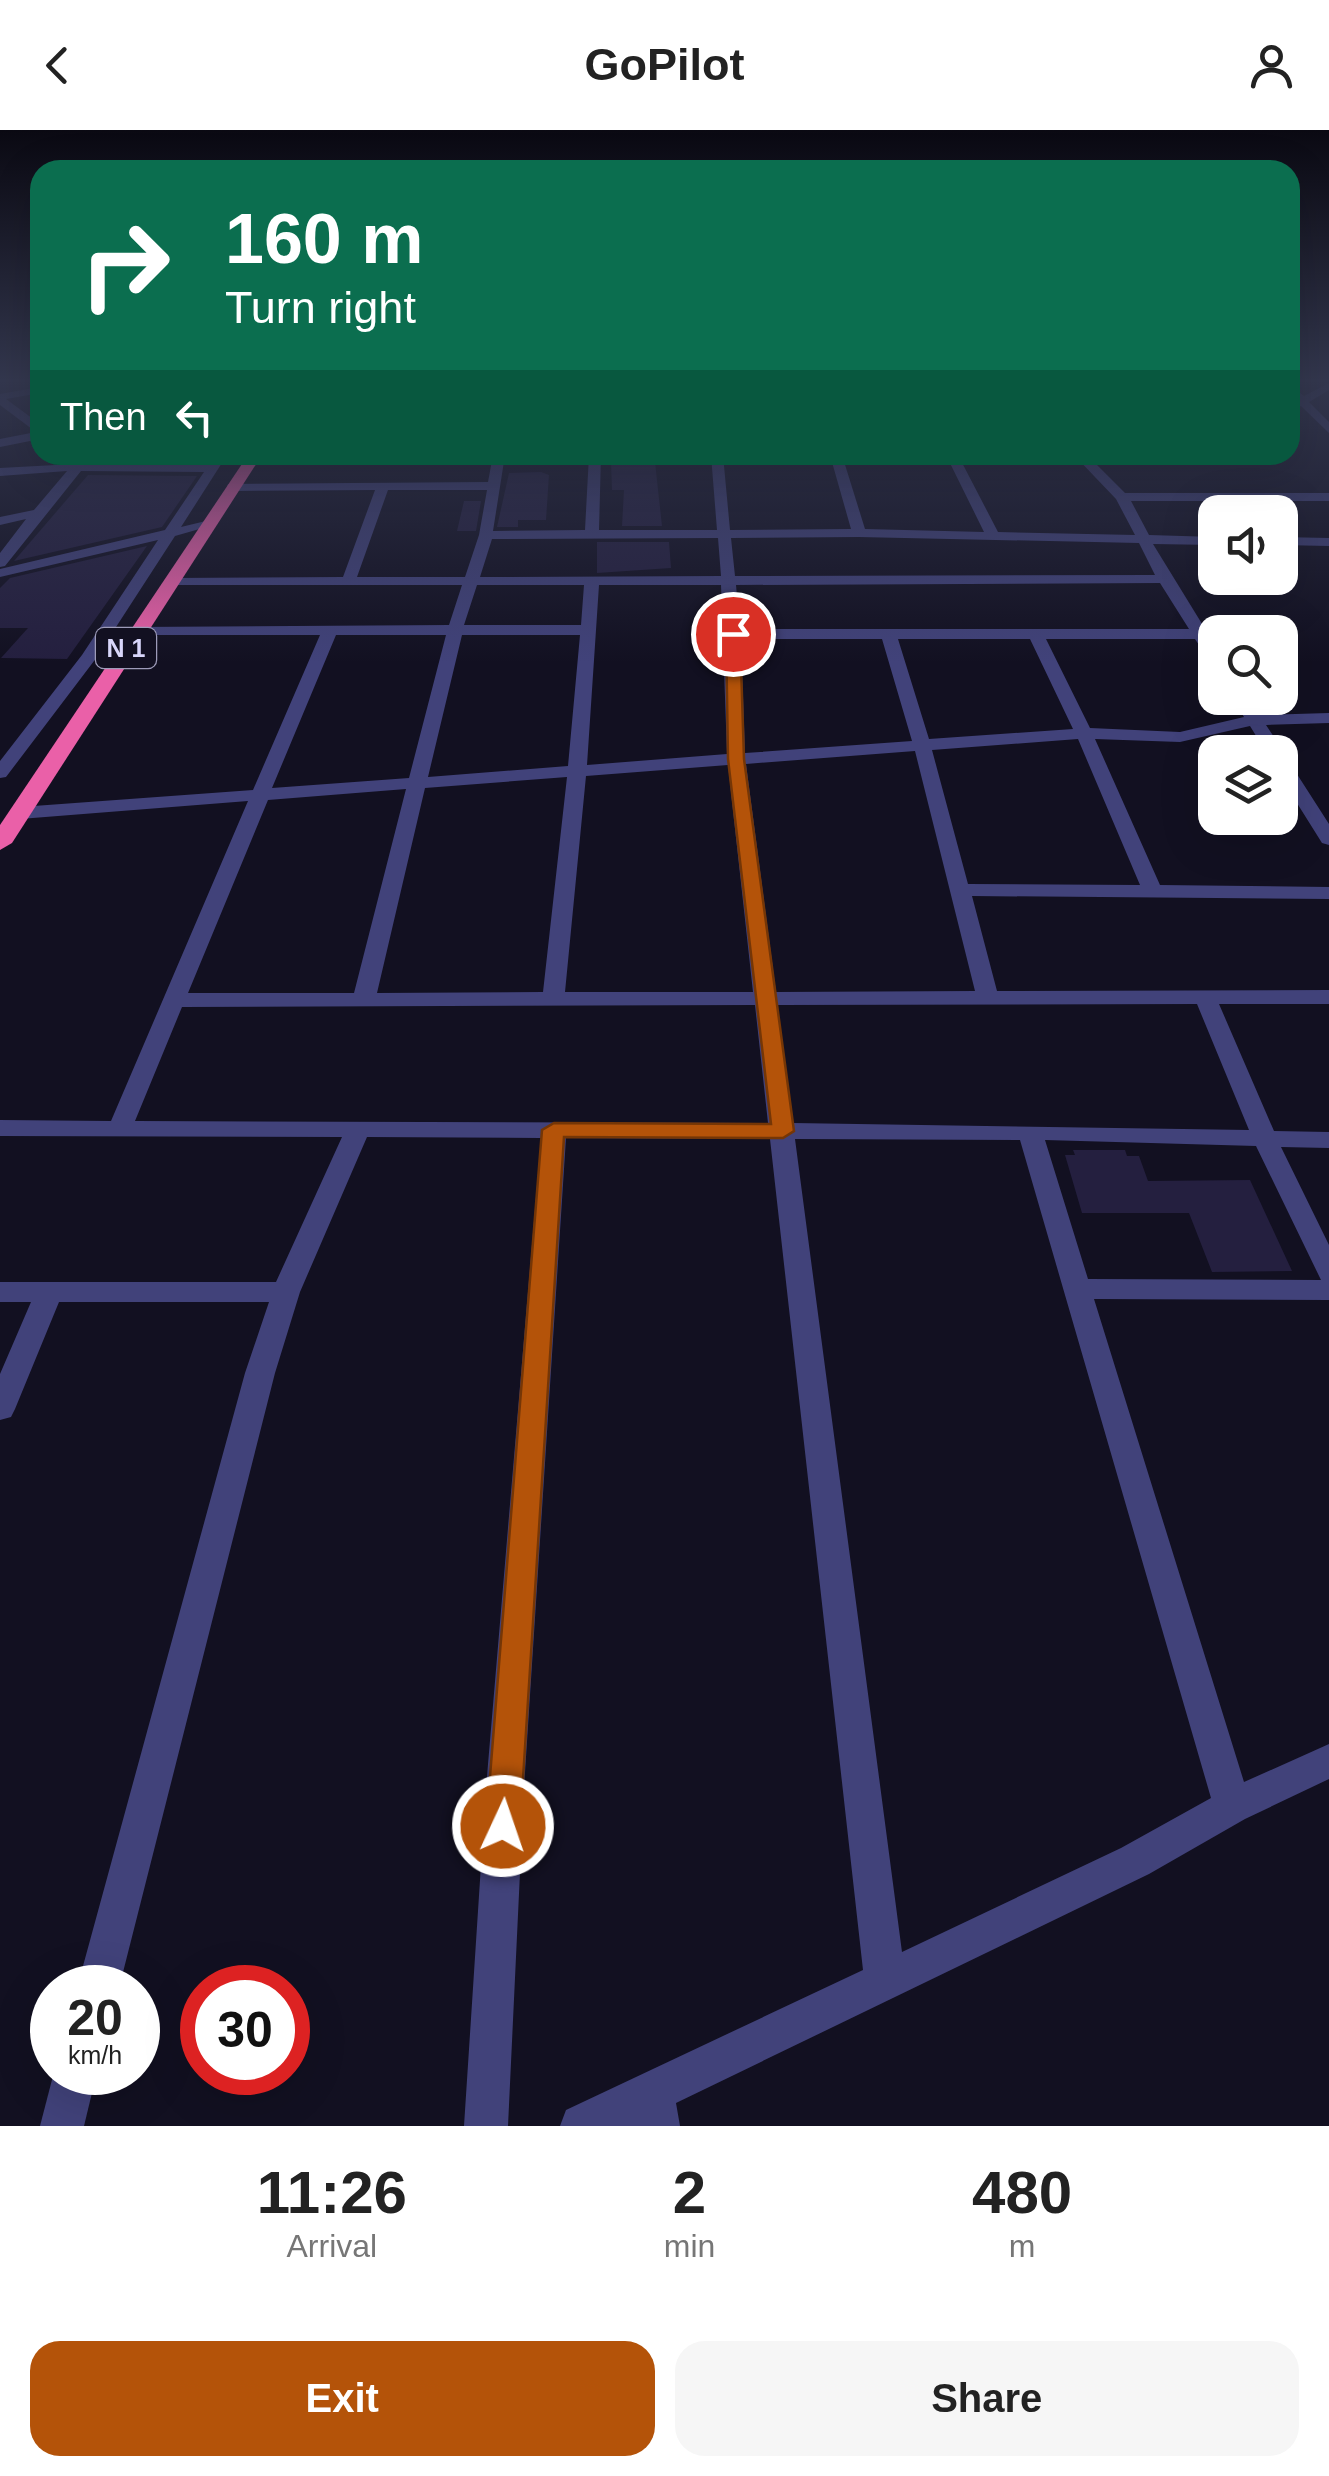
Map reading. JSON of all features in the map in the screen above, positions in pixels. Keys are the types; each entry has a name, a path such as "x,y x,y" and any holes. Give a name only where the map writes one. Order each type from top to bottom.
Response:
{"highway":[{"name":"N 1","path":"1,842 240,476"}],"street":[{"path":"0,562 70,476"},
{"path":"0,773 88,658 206,476"},
{"path":"364,999 454,630 486,536 496,476"},
{"path":"592,534 595,476"},
{"path":"719,476 733,634 736,759 885,1982"},
{"path":"842,476 859,533"},
{"path":"963,476 992,534"},
{"path":"1101,476 1122,498 1164,579 1198,630"},
{"path":"348,582 384,486"},
{"path":"233,487 495,486"},
{"path":"1122,498 1329,497"},
{"path":"0,521 38,513"},
{"path":"0,574 210,524"},
{"path":"486,536 859,533 1198,541"},
{"path":"1298,541 1329,542"},
{"path":"170,582 1164,579"},
{"path":"553,999 592,582"},
{"path":"139,630 587,630"},
{"path":"120,1128 330,630"},
{"path":"888,633 922,745 988,998"},
{"path":"1035,633 1084,732 1153,892"},
{"path":"733,634 1198,634"},
{"path":"1251,715 1264,735"},
{"path":"20,812 1084,732 1180,737 1254,720 1329,718"},
{"path":"1298,785 1321,815 1329,839"},
{"path":"959,890 1329,893"},
{"path":"174,1000 1329,996"},
{"path":"1205,997 1265,1139 1329,1273"},
{"path":"0,1128 1030,1132 1329,1140"},
{"path":"104,1965 260,1373 286,1292 358,1130"},
{"path":"486,2126 505,1788 554,1130"},
{"path":"1030,1132 1232,1806"},
{"path":"1076,1290 1329,1290"},
{"path":"0,1292 286,1292"},
{"path":"0,1409 49,1292"},
{"path":"582,2126 656,2110 885,1982 1135,1861 1232,1806 1329,1761"},
{"path":"62,2126 70,2095"}],"building":[{"path":"87,476 197,476 162,527 14,561"},
{"path":"508,476 549,476 546,520 518,520 518,527 497,527"},
{"path":"612,476 657,476 662,526 622,526 624,490 612,490"},
{"path":"464,501 481,501 476,531 457,531"},
{"path":"597,542 669,542 671,568 597,573"},
{"path":"147,546 67,659 1,658 28,628 0,628 0,588 10,578"},
{"path":"1073,1150 1125,1150 1127,1156 1139,1156 1148,1181 1250,1180 1292,1271 1212,1272 1189,1213 1082,1213 1065,1155 1075,1155"}],"route":[{"path":"503,1826 554,1130 783,1131 736,759 733,634"}]}
